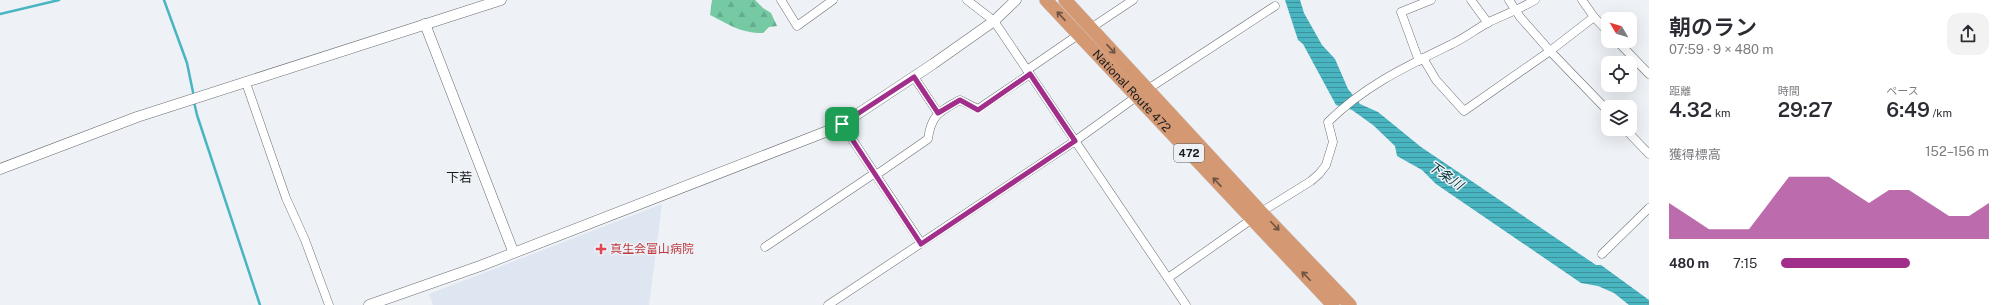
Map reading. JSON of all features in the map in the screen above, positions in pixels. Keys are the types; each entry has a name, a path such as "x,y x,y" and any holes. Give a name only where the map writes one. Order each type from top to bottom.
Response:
{"highway":[{"name":"National Route 472","path":"1046,0 1136,97 1256,216 1350,305"},
{"name":"National Route 472","path":"1065,0 1148,89 1333,305"}],"street":[{"path":"0,169 137,117 501,0"},
{"path":"781,0 797,26 833,0"},
{"path":"967,0 994,21 1186,305"},
{"path":"369,305 480,266 513,251 842,124 914,77 994,21 1016,0"},
{"path":"1091,28 1133,0"},
{"path":"1431,0 1420,2 1401,12 1421,59 1436,80 1464,111 1550,51 1594,17"},
{"path":"1471,0 1488,22"},
{"path":"1508,0 1520,17 1550,51 1601,104"},
{"path":"1168,278 1319,174 1326,165 1333,142 1328,122 1368,88 1454,43 1488,22 1517,11 1535,0"},
{"path":"1582,0 1601,24"},
{"path":"1148,89 1274,6"},
{"path":"425,24 513,251"},
{"path":"765,247 928,139 930,127 938,113 960,100 978,110 1078,35"},
{"path":"1624,48 1649,74"},
{"path":"914,77 938,113"},
{"path":"246,83 286,198 305,240 329,305"},
{"path":"828,305 1075,141 1136,97"},
{"path":"842,124 921,244"},
{"path":"1632,136 1649,154"},
{"path":"1602,254 1649,208"}],"shaded area":[{"name":"真生会富山病院","path":"662,204 649,305 433,305 429,294"}],"green space":[{"path":"712,0 755,0 771,13 777,26 769,27 763,33 748,32 735,28 710,15"}],"water":[{"name":"下条川","path":"1285,0 1300,0 1304,13 1322,45 1335,59 1348,89 1360,104 1378,112 1421,147 1596,265 1601,265 1649,300 1649,305 1629,305 1614,293 1598,286 1581,283 1436,184 1422,170 1397,156 1395,146 1373,125 1352,110 1336,105 1303,44 1298,40"}],"waterway":[{"path":"0,14 59,0"},
{"path":"164,0 187,63 194,97"},
{"path":"194,102 260,305"}],"place":[{"name":"真生会富山病院","path":"601,249"}],"district":[{"name":"下若","path":"459,177"}],"route":[{"path":"1030,74 1075,141 921,244 842,124 914,77 938,113 960,100 978,110 1030,74"}]}
